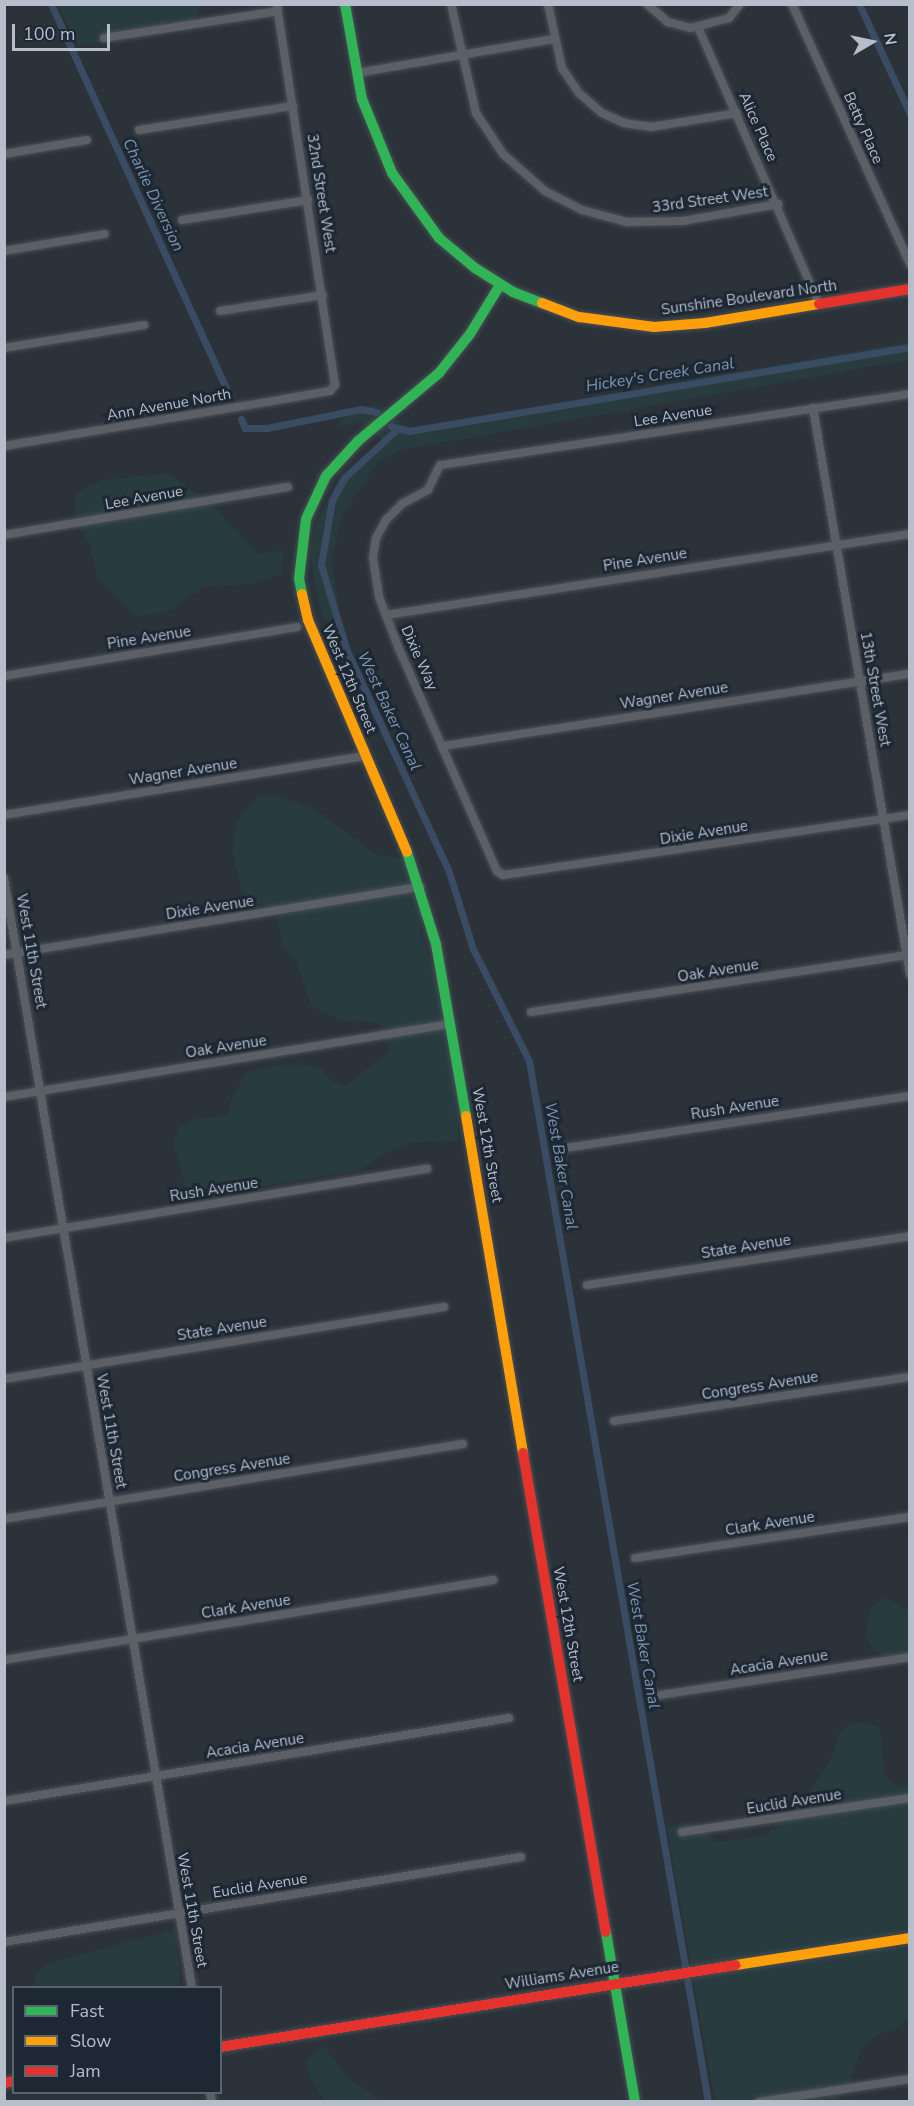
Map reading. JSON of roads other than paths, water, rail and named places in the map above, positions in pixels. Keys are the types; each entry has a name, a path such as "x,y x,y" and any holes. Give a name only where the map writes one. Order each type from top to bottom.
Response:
{"street":[{"name":"Sunshine Boulevard North","path":"345,4 357,73 374,136 402,191 439,237 500,285 579,318 643,327 705,323 909,289"},
{"name":"33rd Street West","path":"451,4 460,56 473,105 492,140 529,180 571,205 604,218 649,223 778,204"},
{"path":"548,4 562,68 579,93 616,120 660,127 737,113"},
{"path":"647,4 668,22 698,27 729,18 740,4"},
{"name":"Betty Place","path":"792,4 909,264"},
{"path":"104,38 277,8"},
{"name":"32nd Street West","path":"277,8 323,295 335,385"},
{"name":"Alice Place","path":"698,27 778,204 819,304"},
{"path":"357,73 554,39"},
{"path":"140,130 293,106"},
{"path":"4,154 87,140"},
{"path":"182,220 308,200"},
{"path":"4,251 105,234"},
{"name":"West 12th Street","path":"500,285 470,334 439,373 336,463 314,497 306,519 298,562 302,597 420,887 436,944 452,1024 635,2102"},
{"path":"220,311 323,295"},
{"path":"4,348 144,325"},
{"name":"Ann Avenue North","path":"4,446 330,391 335,385"},
{"name":"Lee Avenue","path":"440,465 909,394"},
{"name":"13th Street West","path":"813,408 908,956 909,974"},
{"name":"Dixie Way","path":"440,465 428,490 393,512 376,538 373,566 386,615 497,871 503,875"},
{"name":"Lee Avenue","path":"4,536 288,488"},
{"name":"Pine Avenue","path":"386,615 909,534"},
{"name":"Pine Avenue","path":"4,676 297,627"},
{"name":"Wagner Avenue","path":"443,746 909,674"},
{"name":"Wagner Avenue","path":"4,815 366,756"},
{"name":"Dixie Avenue","path":"503,875 909,815"},
{"name":"West 11th Street","path":"4,878 192,1986"},
{"name":"Dixie Avenue","path":"4,956 420,887"},
{"name":"Oak Avenue","path":"531,1012 908,956"},
{"name":"Oak Avenue","path":"4,1097 452,1024"},
{"name":"Rush Avenue","path":"565,1148 909,1096"},
{"name":"Rush Avenue","path":"4,1238 427,1169"},
{"name":"State Avenue","path":"587,1285 909,1236"},
{"name":"State Avenue","path":"4,1379 444,1307"},
{"name":"Congress Avenue","path":"614,1421 909,1377"},
{"name":"Congress Avenue","path":"4,1520 464,1444"},
{"name":"Clark Avenue","path":"635,1558 909,1517"},
{"name":"Clark Avenue","path":"4,1660 493,1580"},
{"name":"Acacia Avenue","path":"653,1696 909,1657"},
{"name":"Acacia Avenue","path":"4,1800 509,1718"},
{"name":"Euclid Avenue","path":"682,1832 909,1798"},
{"name":"Euclid Avenue","path":"4,1942 521,1857"},
{"name":"Williams Avenue","path":"222,2047 909,1938"},
{"path":"759,2102 909,2079"}],"waterway":[{"name":"Charlie Diversion","path":"51,4 230,396"},
{"path":"859,4 910,114"},
{"name":"Hickey's Creek Canal","path":"391,426 409,431 910,347"},
{"name":"Charlie Diversion","path":"241,419 245,428 267,428 361,409 377,412"},
{"name":"West Baker Canal","path":"396,430 345,477 332,500 321,565 347,651 449,872 473,949 529,1061 685,1966"},
{"name":"West Baker Canal","path":"687,1978 708,2102"}]}
